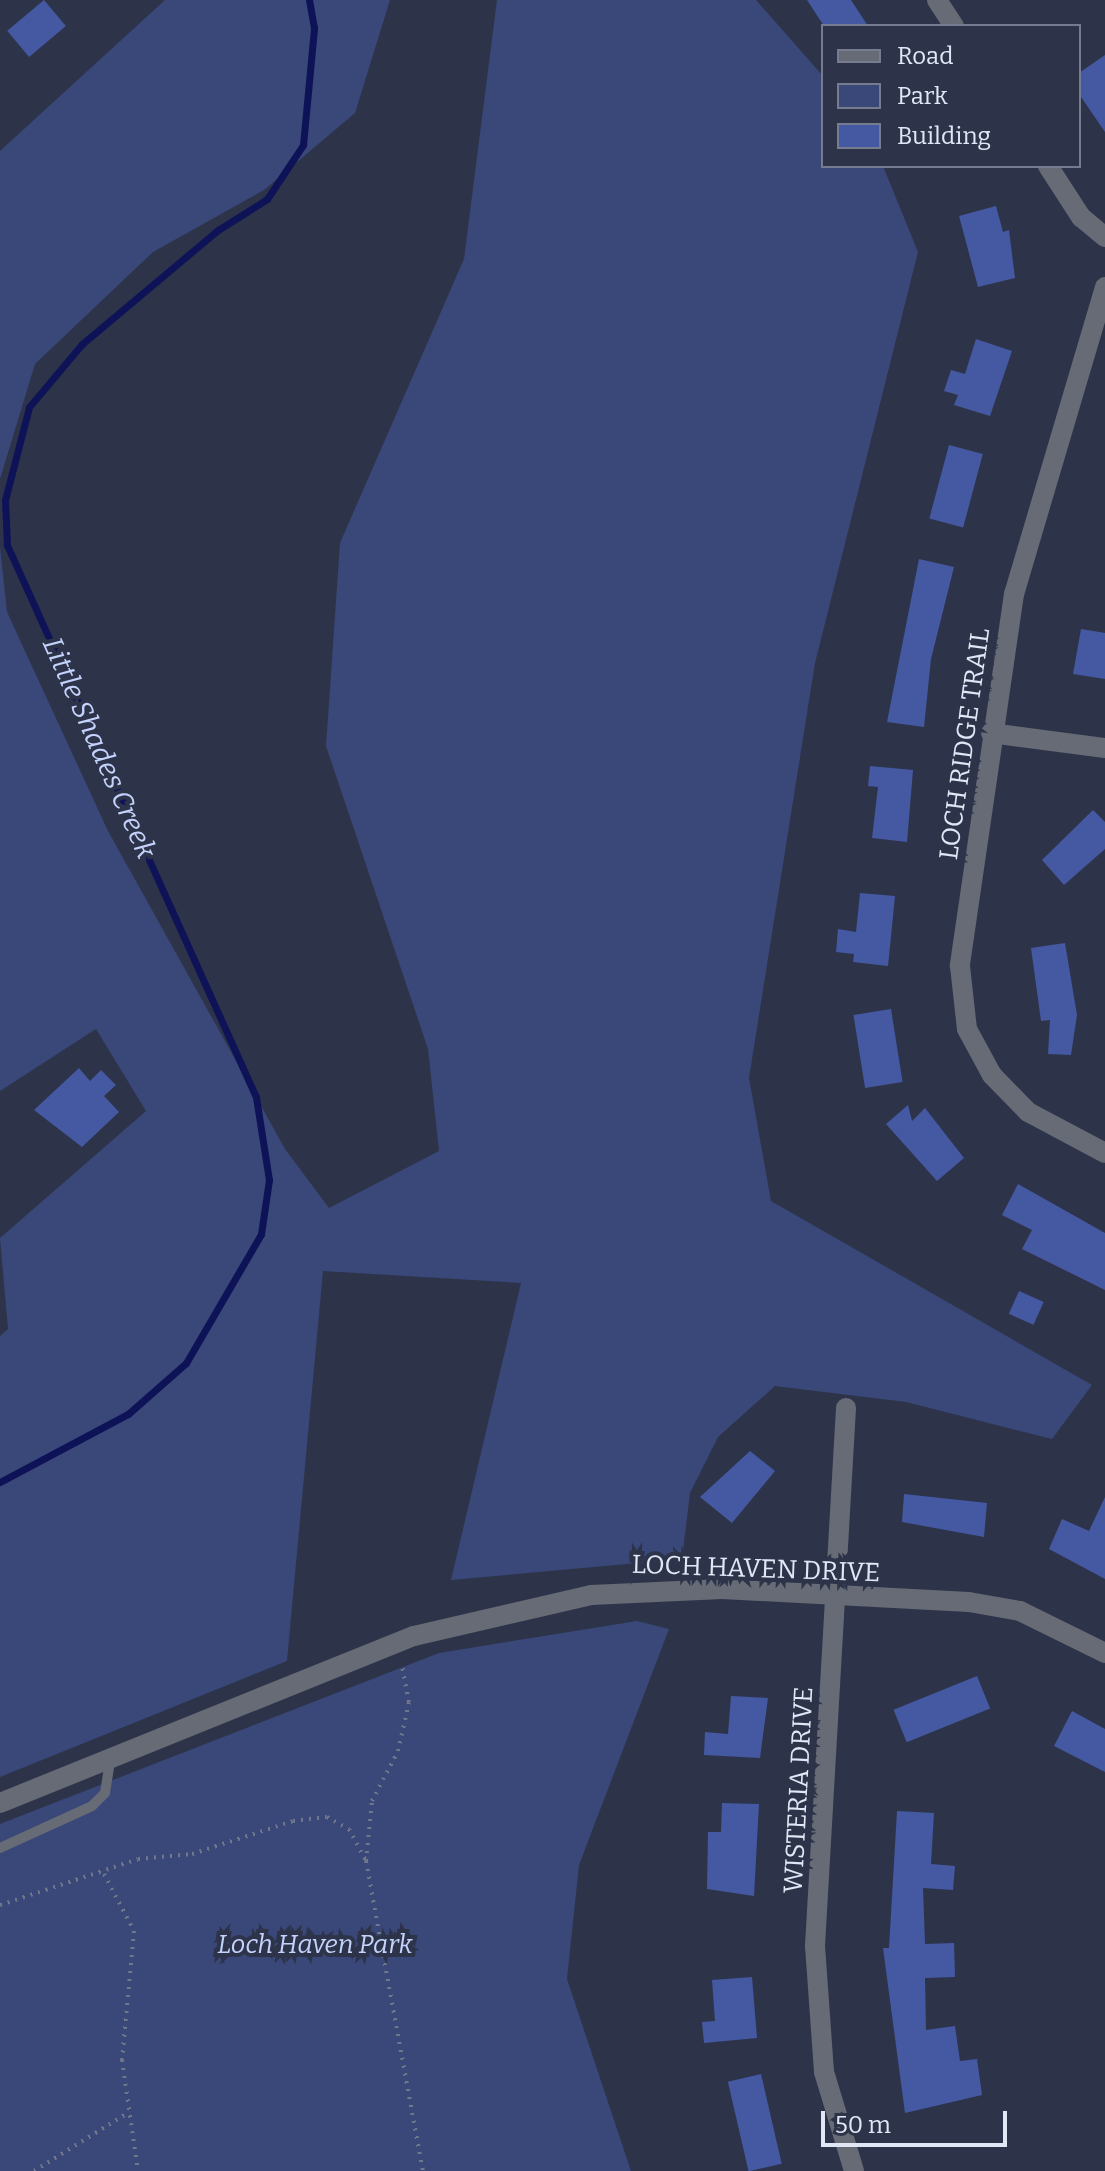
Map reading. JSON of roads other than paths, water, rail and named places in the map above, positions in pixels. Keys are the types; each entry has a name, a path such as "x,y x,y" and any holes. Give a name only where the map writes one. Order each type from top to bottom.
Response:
{"street":[{"path":"937,0 953,24"},
{"path":"1049,168 1081,217 1105,237"},
{"name":"LOCH RIDGE TRAIL","path":"1105,287 1032,517 991,733 960,966 967,1029 1008,1094 1105,1153"},
{"path":"991,733 1105,748"},
{"name":"WISTERIA DRIVE","path":"846,1408 815,1946 824,2072 854,2171"},
{"name":"LOCH HAVEN DRIVE","path":"0,1803 110,1763 392,1646 502,1615 645,1588 996,1606 1105,1653"}],"lane":[{"path":"0,1848 92,1806 105,1793 110,1763"}],"waterway":[{"name":"Little Shades Creek","path":"0,1482 128,1414 186,1363 261,1234 269,1180 256,1097 7,545 5,500 29,407 82,344 218,230 267,199 303,145 314,28 309,0"}],"park label":[{"name":"Loch Haven Park","path":"315,1945"}]}
